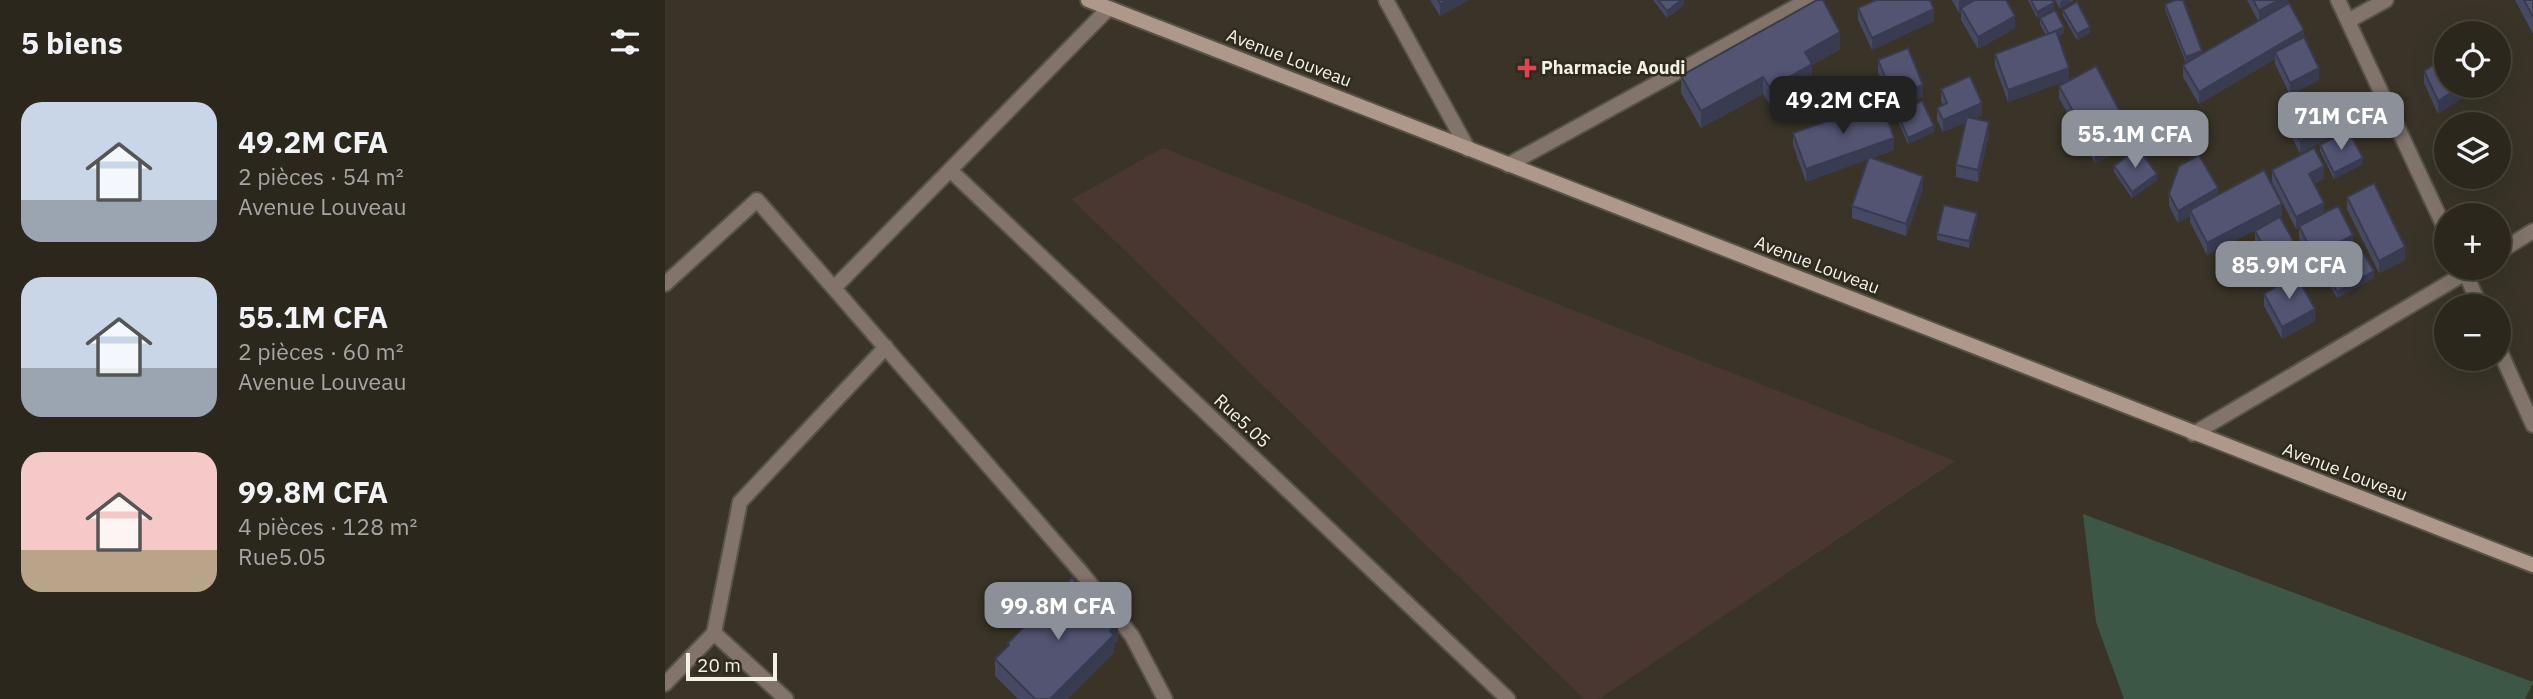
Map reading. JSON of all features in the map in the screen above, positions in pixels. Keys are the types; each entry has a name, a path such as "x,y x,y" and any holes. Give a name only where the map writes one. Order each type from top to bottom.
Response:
{"main road":[{"name":"Avenue Louveau","path":"1088,0 2533,565"}],"street":[{"path":"1387,0 1468,149"},
{"path":"1508,165 1808,0"},
{"path":"2338,0 2434,205"},
{"path":"2348,21 2386,0"},
{"path":"834,288 1109,8"},
{"name":"Rue5.05","path":"950,170 1508,699"},
{"path":"665,284 757,200 1107,604 1132,636 1165,699"},
{"path":"2511,245 2533,231"},
{"path":"2193,434 2450,280"},
{"path":"665,684 715,633 740,502 886,347"},
{"path":"2509,371 2533,425"},
{"path":"715,633 786,699"}],"shaded area":[{"path":"1163,148 1955,461 1599,699 1584,699 1072,199"}],"green space":[{"path":"2083,514 2533,683 2525,699 2124,699 2096,622"}],"building":[{"path":"1658,0 1682,0 1667,11"},
{"path":"1817,0 1823,0 1840,32 1805,52 1812,64 1770,88 1763,77 1701,111 1681,76"},
{"path":"1876,0 1930,0 1934,9 1872,38 1858,8"},
{"path":"1975,0 2006,0 2015,16 1978,37 1961,8"},
{"path":"2031,0 2052,0 2054,3 2037,12"},
{"path":"2183,0 2202,51 2186,57 2165,4"},
{"path":"2253,0 2279,0 2259,11"},
{"path":"2524,0 2533,0 2533,17"},
{"path":"2077,2 2090,27 2077,34 2063,10"},
{"path":"2289,3 2304,30 2199,92 2183,65"},
{"path":"2055,10 2064,27 2049,34 2040,18"},
{"path":"2056,31 2069,68 2008,90 1995,54"},
{"path":"2304,37 2319,68 2290,83 2275,52"},
{"path":"1908,48 1923,85 1893,96 1878,60"},
{"path":"2434,65 2434,92 2424,71"},
{"path":"2096,66 2131,133 2095,151 2059,86"},
{"path":"1970,76 1982,103 1943,120 1937,108 1947,103 1941,89"},
{"path":"2323,92 2338,121 2300,141 2285,112"},
{"path":"1922,101 1934,126 1908,138 1897,112"},
{"path":"1881,102 1894,138 1806,169 1793,133"},
{"path":"1967,117 1989,122 1978,170 1956,165"},
{"path":"2348,130 2363,158 2334,173 2320,145"},
{"path":"2138,148 2157,174 2132,192 2114,166"},
{"path":"2314,148 2324,166 2309,174 2324,203 2296,217 2272,170"},
{"path":"2199,155 2218,188 2178,211 2169,194 2179,166"},
{"path":"1869,157 1923,176 1906,224 1852,206"},
{"path":"2264,170 2282,204 2207,243 2190,210"},
{"path":"2374,183 2405,247 2379,261 2347,197"},
{"path":"1944,205 1977,213 1969,241 1937,234"},
{"path":"2338,206 2353,235 2314,256 2299,226"},
{"path":"2280,217 2304,260 2279,274 2255,231"},
{"path":"2362,251 2374,271 2337,292 2325,271"},
{"path":"2296,275 2315,309 2282,327 2264,294"},
{"path":"1072,578 1118,623 1110,631 1114,635 1050,699 1035,699 995,659"}],"place":[{"name":"Pharmacie Aoudi","path":"1527,68"}]}
